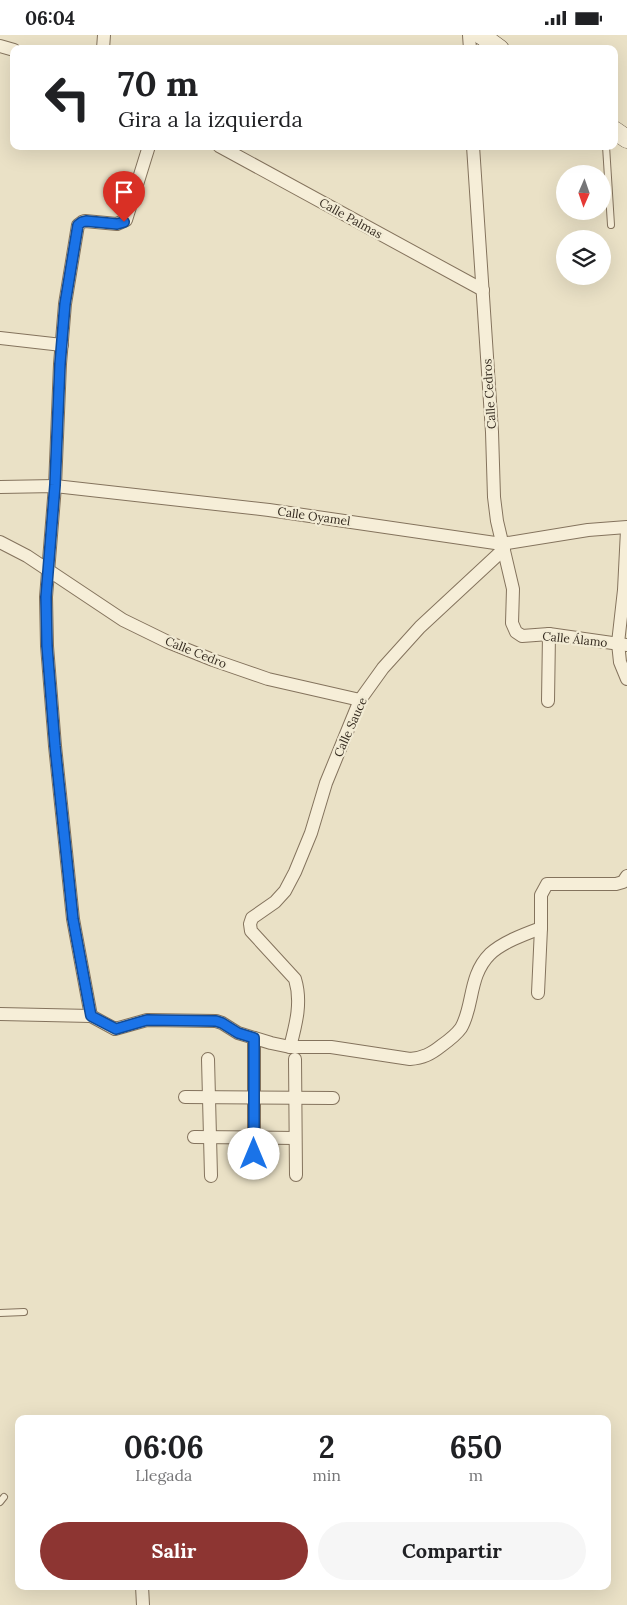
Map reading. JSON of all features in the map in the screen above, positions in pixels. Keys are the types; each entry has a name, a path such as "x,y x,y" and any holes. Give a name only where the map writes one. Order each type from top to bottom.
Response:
{"main road":[{"path":"480,35 494,45"}],"street":[{"path":"91,1016 73,919 55,746 47,646 46,597 55,485 62,345 65,304 77,227 82,222 117,224 126,220 148,150"},
{"name":"Calle Palmas","path":"226,150 483,290"},
{"name":"Calle Cedros","path":"473,150 492,432 494,497 497,521 513,589 512,623 516,632 522,636"},
{"path":"0,337 62,345"},
{"name":"Calle Oyamel","path":"0,487 55,485 268,510 503,546 588,530 627,529"},
{"path":"627,529 626,590 623,644 620,661 627,679"},
{"name":"Calle Cedro","path":"0,542 48,569 123,620 168,642 268,679 360,700"},
{"name":"Calle Sauce","path":"290,1047 297,1017 295,979 251,931 250,924 252,918 275,902 285,891 295,872 311,833 326,783 360,700 383,668 420,627 503,546"},
{"path":"548,701 549,634"},
{"name":"Calle Álamo","path":"522,636 549,634 623,644"},
{"path":"538,993 541,895 546,885 616,884 623,882 627,876"},
{"path":"0,1014 91,1016 116,1029 139,1021 163,1019 216,1021 238,1033 290,1047 331,1047 410,1059 421,1058 430,1055 455,1035 461,1027 474,981 479,969 490,954 500,947 541,928"},
{"path":"254,1038 254,1170"},
{"path":"208,1059 211,1176"},
{"path":"295,1059 296,1175"},
{"path":"185,1097 334,1097"},
{"path":"194,1137 295,1138"},
{"path":"142,1590 143,1605"}],"lane":[{"path":"606,150 611,225"},
{"path":"0,1313 24,1312"}],"route":[{"path":"124,222 117,224 86,221 78,225 65,304 60,364 55,485 46,597 47,646 55,746 73,919 91,1016 116,1029 147,1020 216,1021 238,1033 254,1038 254,1154"}]}
